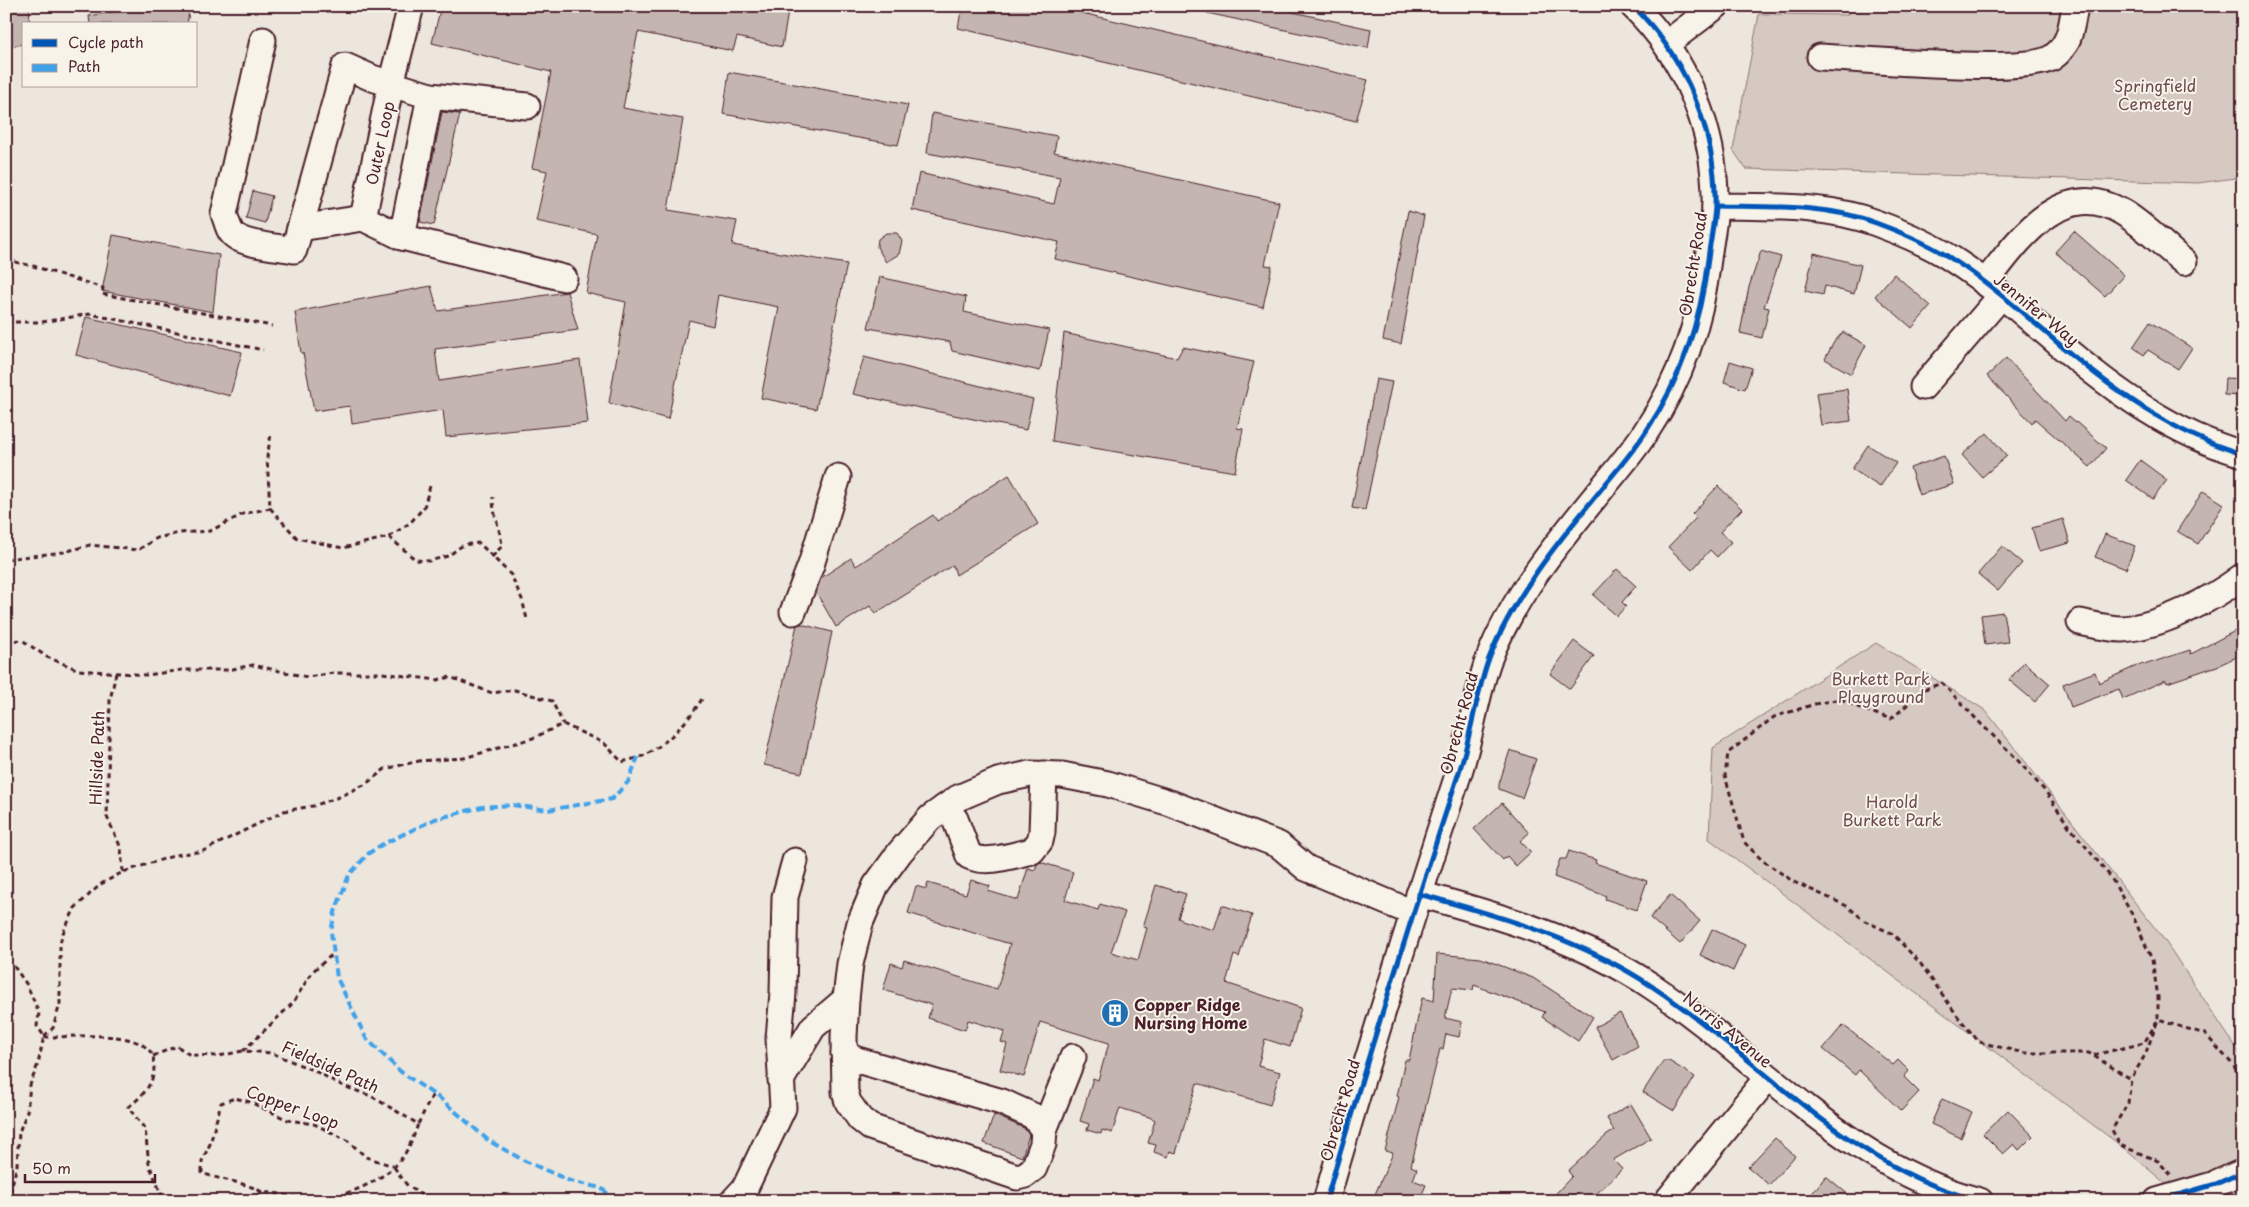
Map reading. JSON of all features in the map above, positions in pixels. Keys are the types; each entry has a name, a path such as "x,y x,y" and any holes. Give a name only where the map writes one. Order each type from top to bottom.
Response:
{"street":[{"name":"Outer Loop","path":"363,218 391,84 411,6"},
{"name":"Obrecht Road","path":"1326,1201 1368,1057 1465,753 1488,662 1498,639 1541,564 1646,432 1665,401 1682,363 1701,302 1715,206 1710,154 1700,112 1681,68 1666,44 1633,6"},
{"path":"1666,44 1716,6"},
{"path":"1820,57 2010,66 2052,58 2068,42 2074,6"},
{"path":"263,40 224,214 228,226 235,236 247,241 297,239 363,218 402,237 564,278"},
{"path":"297,239 346,66 391,84 430,96 527,106"},
{"path":"402,237 430,96"},
{"path":"1923,387 1994,289 2032,225 2062,207 2081,202 2102,203 2123,212 2184,262"},
{"name":"Jennifer Way","path":"1715,206 1791,208 1834,213 1875,223 1954,260 1994,289 2117,390 2188,434 2243,454"},
{"path":"793,612 811,565 838,477"},
{"path":"2080,622 2120,629 2149,624 2179,612 2231,585 2243,576"},
{"name":"Norris Avenue","path":"1073,1057 1044,1130 1043,1144 1034,1168 1026,1175 1017,1177 870,1127 860,1119 848,1102 845,1092 846,999 850,964 860,922 876,885 900,852 930,818 958,798 998,781 1030,774 1062,775 1108,784 1191,810 1279,845 1306,868 1416,903 1494,915 1579,946 1613,962 1653,987 1701,1022 1768,1077 1855,1144 1913,1177 1958,1195 1980,1201"},
{"path":"944,808 954,819 968,856 975,859 988,860 1032,852 1040,841 1042,832 1044,774"},
{"path":"733,1201 745,1188 783,1108 779,1038 783,993 785,897 795,861"},
{"path":"781,1080 813,1027 846,999"},
{"path":"844,1053 857,1060 1002,1102 1033,1116 1044,1130"},
{"path":"1667,1201 1768,1077"},
{"path":"2168,1198 2216,1184 2243,1172"}],"path":[{"path":"6,260 33,266 103,288 102,294 272,326"},
{"path":"6,322 42,322 90,314 263,350"},
{"path":"271,434 267,457 270,508 297,538 343,548 389,537 411,522 424,506 430,486"},
{"path":"492,497 493,516 500,529 502,546 492,557"},
{"path":"6,559 64,552 90,545 138,550 156,538 179,533 210,531 243,514 270,508"},
{"path":"389,537 416,560 429,561 448,556 463,545 479,543 510,575 522,600 527,619"},
{"path":"6,641 22,640 47,657 79,670 146,675 182,670 228,670 253,665 307,677 334,673 407,675 436,680 450,677 492,693 515,690 552,701 563,724 604,743 622,762 645,755 666,740 691,717 702,700"},
{"path":"2131,1079 2089,1052 2024,1053 1979,1042 1959,1018 1920,963 1893,934 1865,921 1847,906 1794,882 1762,860 1744,842 1725,776 1728,753 1774,717 1815,704 1841,699 1864,710 1891,719 1925,689 1942,683 2013,755 2046,792 2068,825 2110,876 2133,916 2152,960 2158,996 2158,1020 2145,1055 2131,1079 2128,1103 2112,1130 2120,1145 2158,1161 2172,1175 2168,1198"},
{"path":"8,1201 17,1165 19,1132 27,1112 30,1085 38,1064 44,1036 53,1028 60,1004 60,943 75,908 101,884 123,872 176,855 203,850 284,811 313,806 339,797 366,784 385,769 419,761 464,758 533,738 563,724"},
{"path":"243,1052 293,1003 312,972 334,953"},
{"path":"6,962 13,965 27,985 39,1013 37,1026 44,1036"},
{"path":"2093,1055 2144,1043 2158,1020"},
{"path":"2158,1020 2205,1034 2234,1066 2243,1084"},
{"path":"44,1036 121,1038 143,1045 153,1056 154,1077 137,1100 128,1107 145,1129 149,1164 164,1201"},
{"path":"248,1201 262,1192 269,1191 306,1199 356,1191 394,1166 414,1138 418,1124 433,1094"},
{"path":"394,1166 406,1184 430,1201"}],"green space":[{"name":"Springfield Cemetery","path":"1851,6 2243,6 2243,177 2198,183 1746,169 1733,150 1759,14 1847,15"},
{"name":"Harold Burkett Park","path":"1876,643 1985,710 2165,941 2243,1058 2243,1166 2179,1195 2120,1145 1709,839 1713,748"}],"building":[{"path":"6,6 30,6 29,22 22,22 22,44 6,47"},
{"path":"147,6 190,6 187,22 90,22 89,16"},
{"path":"441,6 789,6 782,47 737,37 733,51 638,32 623,108 683,119 668,210 737,221 732,245 847,264 816,409 761,398 779,307 718,295 713,326 689,320 668,419 609,403 626,302 586,293 597,234 536,221 547,171 532,168 551,72 432,43"},
{"path":"962,6 1052,6 1368,80 1356,121 958,28"},
{"path":"1208,6 1265,6 1371,29 1368,48 1207,13"},
{"path":"729,72 908,105 898,145 723,114"},
{"path":"442,112 460,114 434,225 420,222"},
{"path":"932,113 1057,136 1054,152 1279,202 1265,265 1272,266 1263,307 1055,259 1059,242 912,210 919,173 1054,204 1060,177 927,153"},
{"path":"253,191 272,196 265,223 246,218"},
{"path":"1408,211 1424,216 1401,344 1383,340"},
{"path":"2074,231 2124,275 2105,296 2055,252"},
{"path":"886,233 897,233 902,241 899,254 886,262 877,247 878,239"},
{"path":"113,235 219,255 213,312 102,291"},
{"path":"1761,251 1781,257 1764,307 1769,308 1762,338 1740,333 1749,287"},
{"path":"1814,253 1861,265 1854,294 1825,286 1823,295 1805,291"},
{"path":"1894,274 1931,306 1912,328 1875,296"},
{"path":"880,277 966,297 964,312 1049,330 1040,371 952,351 950,342 868,328"},
{"path":"431,286 438,311 567,292 578,330 435,349 439,381 580,360 588,423 446,437 443,410 352,424 350,406 314,411 303,353 301,353 295,312"},
{"path":"86,317 242,352 230,396 76,355"},
{"path":"2150,322 2192,348 2178,369 2148,350 2144,355 2133,347"},
{"path":"1843,332 1866,345 1851,374 1825,359 1834,342"},
{"path":"1064,333 1177,358 1183,347 1254,362 1237,428 1243,429 1235,472 1052,441"},
{"path":"864,357 1033,399 1026,430 853,394"},
{"path":"2006,358 2065,421 2069,416 2106,448 2090,467 2035,419 2032,423 1987,376"},
{"path":"1730,361 1752,368 1745,389 1724,382"},
{"path":"2225,378 2243,379 2243,396 2224,395"},
{"path":"1376,379 1392,382 1365,510 1352,508"},
{"path":"1847,389 1851,421 1821,425 1816,393"},
{"path":"1987,433 2007,456 1982,477 1962,455"},
{"path":"1868,445 1896,463 1880,487 1852,469"},
{"path":"1944,456 1954,484 1919,495 1910,468"},
{"path":"2140,460 2167,480 2153,499 2126,480"},
{"path":"1009,475 1038,524 956,575 953,565 876,613 870,606 836,627 816,592 821,578 851,558 856,566 933,515 937,521"},
{"path":"1718,486 1742,509 1720,532 1731,542 1717,557 1710,550 1692,570 1668,547 1696,518 1692,514"},
{"path":"2203,491 2224,504 2198,544 2177,531"},
{"path":"2063,519 2070,543 2039,551 2032,528"},
{"path":"2105,534 2135,546 2126,569 2095,557"},
{"path":"2002,546 2022,563 1998,591 1978,574"},
{"path":"1617,569 1636,586 1622,602 1626,606 1617,616 1593,595"},
{"path":"2003,612 2008,642 1985,645 1981,615"},
{"path":"801,624 832,632 802,773 764,765 797,625"},
{"path":"2235,631 2243,647 2243,654 2217,666 2167,683 2166,680 2123,699 2119,689 2071,707 2063,684 2095,672 2099,683 2143,663 2144,665 2190,650 2191,654"},
{"path":"1574,641 1594,656 1570,689 1550,674"},
{"path":"2024,662 2050,684 2035,702 2009,680"},
{"path":"1510,750 1536,759 1522,798 1499,789"},
{"path":"1502,803 1529,833 1520,841 1531,852 1516,866 1507,856 1503,860 1474,829"},
{"path":"1569,851 1596,860 1595,863 1647,881 1637,910 1605,899 1606,896 1554,877 1560,859 1566,859"},
{"name":"Copper Ridge Nursing Home","path":"1040,862 1073,872 1065,900 1098,910 1100,904 1125,912 1111,952 1138,960 1147,928 1143,927 1156,885 1186,894 1178,918 1184,921 1214,930 1222,905 1252,915 1239,957 1234,955 1226,983 1301,1008 1290,1047 1265,1039 1258,1066 1280,1072 1270,1105 1197,1083 1176,1153 1170,1151 1168,1157 1154,1152 1156,1145 1148,1143 1155,1120 1149,1117 1120,1108 1112,1133 1102,1130 1101,1134 1087,1130 1089,1124 1080,1121 1093,1078 1098,1080 1109,1043 1040,1022 1024,1077 1000,1070 1007,1044 1001,1042 1005,1031 968,1020 965,1030 928,1018 932,1005 883,990 891,963 902,967 904,960 997,989 1010,944 908,913 916,886 926,889 928,883 966,894 971,880 990,886 988,891 1018,900 1028,868 1035,870"},
{"path":"1670,895 1700,921 1680,944 1650,918"},
{"path":"1712,929 1745,945 1733,971 1700,955"},
{"path":"1437,954 1481,958 1533,978 1593,1017 1578,1041 1542,1017 1545,1012 1474,985 1473,990 1452,988 1445,1018 1462,1022 1459,1037 1446,1034 1443,1049 1440,1049 1411,1166 1417,1169 1413,1180 1426,1185 1419,1201 1372,1201 1393,1153 1385,1151 1399,1097 1397,1096 1405,1060 1409,1060 1422,998 1434,1001"},
{"path":"1620,1013 1638,1046 1613,1060 1595,1027"},
{"path":"1843,1025 1893,1065 1898,1060 1909,1071 1904,1077 1919,1092 1901,1111 1859,1070 1855,1075 1823,1049"},
{"path":"1663,1061 1669,1061 1695,1077 1674,1111 1643,1092"},
{"path":"1942,1099 1972,1112 1961,1138 1931,1124"},
{"path":"1631,1104 1651,1138 1613,1160 1622,1169 1589,1201 1549,1201 1572,1176 1568,1171 1607,1135 1614,1131 1607,1118"},
{"path":"2008,1110 2033,1136 2019,1150 2014,1144 2003,1154 1983,1134"},
{"path":"994,1115 1024,1128 1029,1135 1022,1157 984,1143"},
{"path":"1775,1138 1795,1156 1769,1185 1748,1167"},
{"path":"1826,1176 1856,1201 1806,1201"}],"marked path":[{"path":"617,1201 601,1188 570,1181 525,1161 489,1141 442,1100 401,1072 366,1038 337,978 331,932 335,912 349,875 369,853 383,844 435,819 482,807 512,805 548,810 612,799 628,782 638,757"}],"cycle path":[{"path":"1326,1201 1391,984 1460,769 1488,661 1510,615 1537,572 1647,430 1670,390 1695,326 1705,281 1715,207 1714,179 1710,152 1704,124 1683,72 1652,26 1633,6"},
{"path":"1715,206 1797,208 1837,212 1876,223 1917,240 1969,270 2122,394 2168,423 2192,435 2243,454"},
{"path":"1419,894 1480,911 1540,931 1626,970 1693,1016 1847,1138 1889,1164 1933,1185 1980,1201"},
{"path":"2157,1201 2216,1184 2243,1172"}],"place":[{"name":"Copper Ridge Nursing Home","path":"1115,1013"}],"park label":[{"name":"Burkett Park Playground","path":"1881,687"}]}
